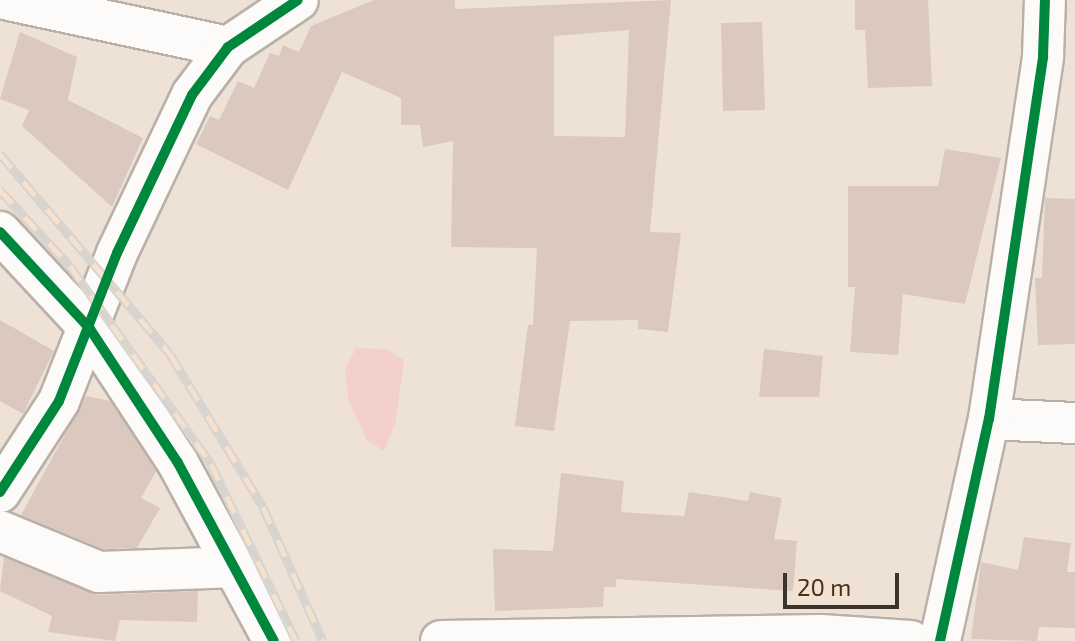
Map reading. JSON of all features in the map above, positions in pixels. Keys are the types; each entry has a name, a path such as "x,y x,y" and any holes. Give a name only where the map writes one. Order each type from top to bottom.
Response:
{"street":[{"path":"9,0 228,47"},
{"path":"0,492 59,401 90,329 117,253 192,95 228,47 298,0"},
{"path":"940,641 989,419 1043,56 1045,0"},
{"path":"0,232 90,329 238,567 274,641"},
{"path":"989,419 1075,423"},
{"path":"0,531 99,572 238,567"},
{"path":"441,641 821,635 911,641"}],"shaded area":[{"path":"356,348 386,349 404,360 396,421 384,451 367,440 348,400 345,369"}],"building":[{"path":"374,0 455,0 455,9 671,0 650,232 681,233 668,332 638,329 638,320 570,321 554,431 515,426 528,325 533,325 537,248 451,247 453,141 423,147 420,125 401,125 401,98 342,72 288,190 196,144 210,116 219,120 238,81 254,88 270,53 279,56 283,45 299,52 311,26","holes":["629,30 625,137 554,136 554,36"]},
{"path":"855,0 928,0 932,86 868,88 865,30 855,30"},
{"path":"762,22 765,110 723,111 721,23"},
{"path":"20,32 77,57 68,100 143,138 112,207 22,126 29,110 0,99"},
{"path":"945,149 1001,158 965,304 903,294 898,355 850,352 855,287 848,287 848,186 938,186"},
{"path":"1045,198 1075,199 1075,344 1038,345 1035,278 1042,278"},
{"path":"0,320 54,351 23,414 0,401"},
{"path":"764,349 823,356 819,397 759,397"},
{"path":"86,396 110,401 156,471 141,498 160,508 137,548 103,549 21,515"},
{"path":"561,473 624,481 621,512 684,516 689,492 748,501 750,492 782,498 774,539 797,541 793,591 616,579 616,587 604,587 603,607 495,611 493,549 553,551"},
{"path":"1024,537 1071,543 1067,572 1075,572 1075,628 1039,627 1037,641 971,639 981,562 1018,570"},
{"path":"4,557 99,595 198,591 197,622 120,620 115,641 48,632 52,616 0,591"}],"railway":[{"path":"0,154 170,354 263,507 323,641"},
{"path":"0,190 70,266 211,464 296,641"}],"cycle path":[{"path":"0,492 59,401 117,253 192,95 228,47 298,0"},
{"path":"940,641 989,419 1043,56 1045,0"},
{"path":"0,232 90,329 178,463 274,641"}]}
